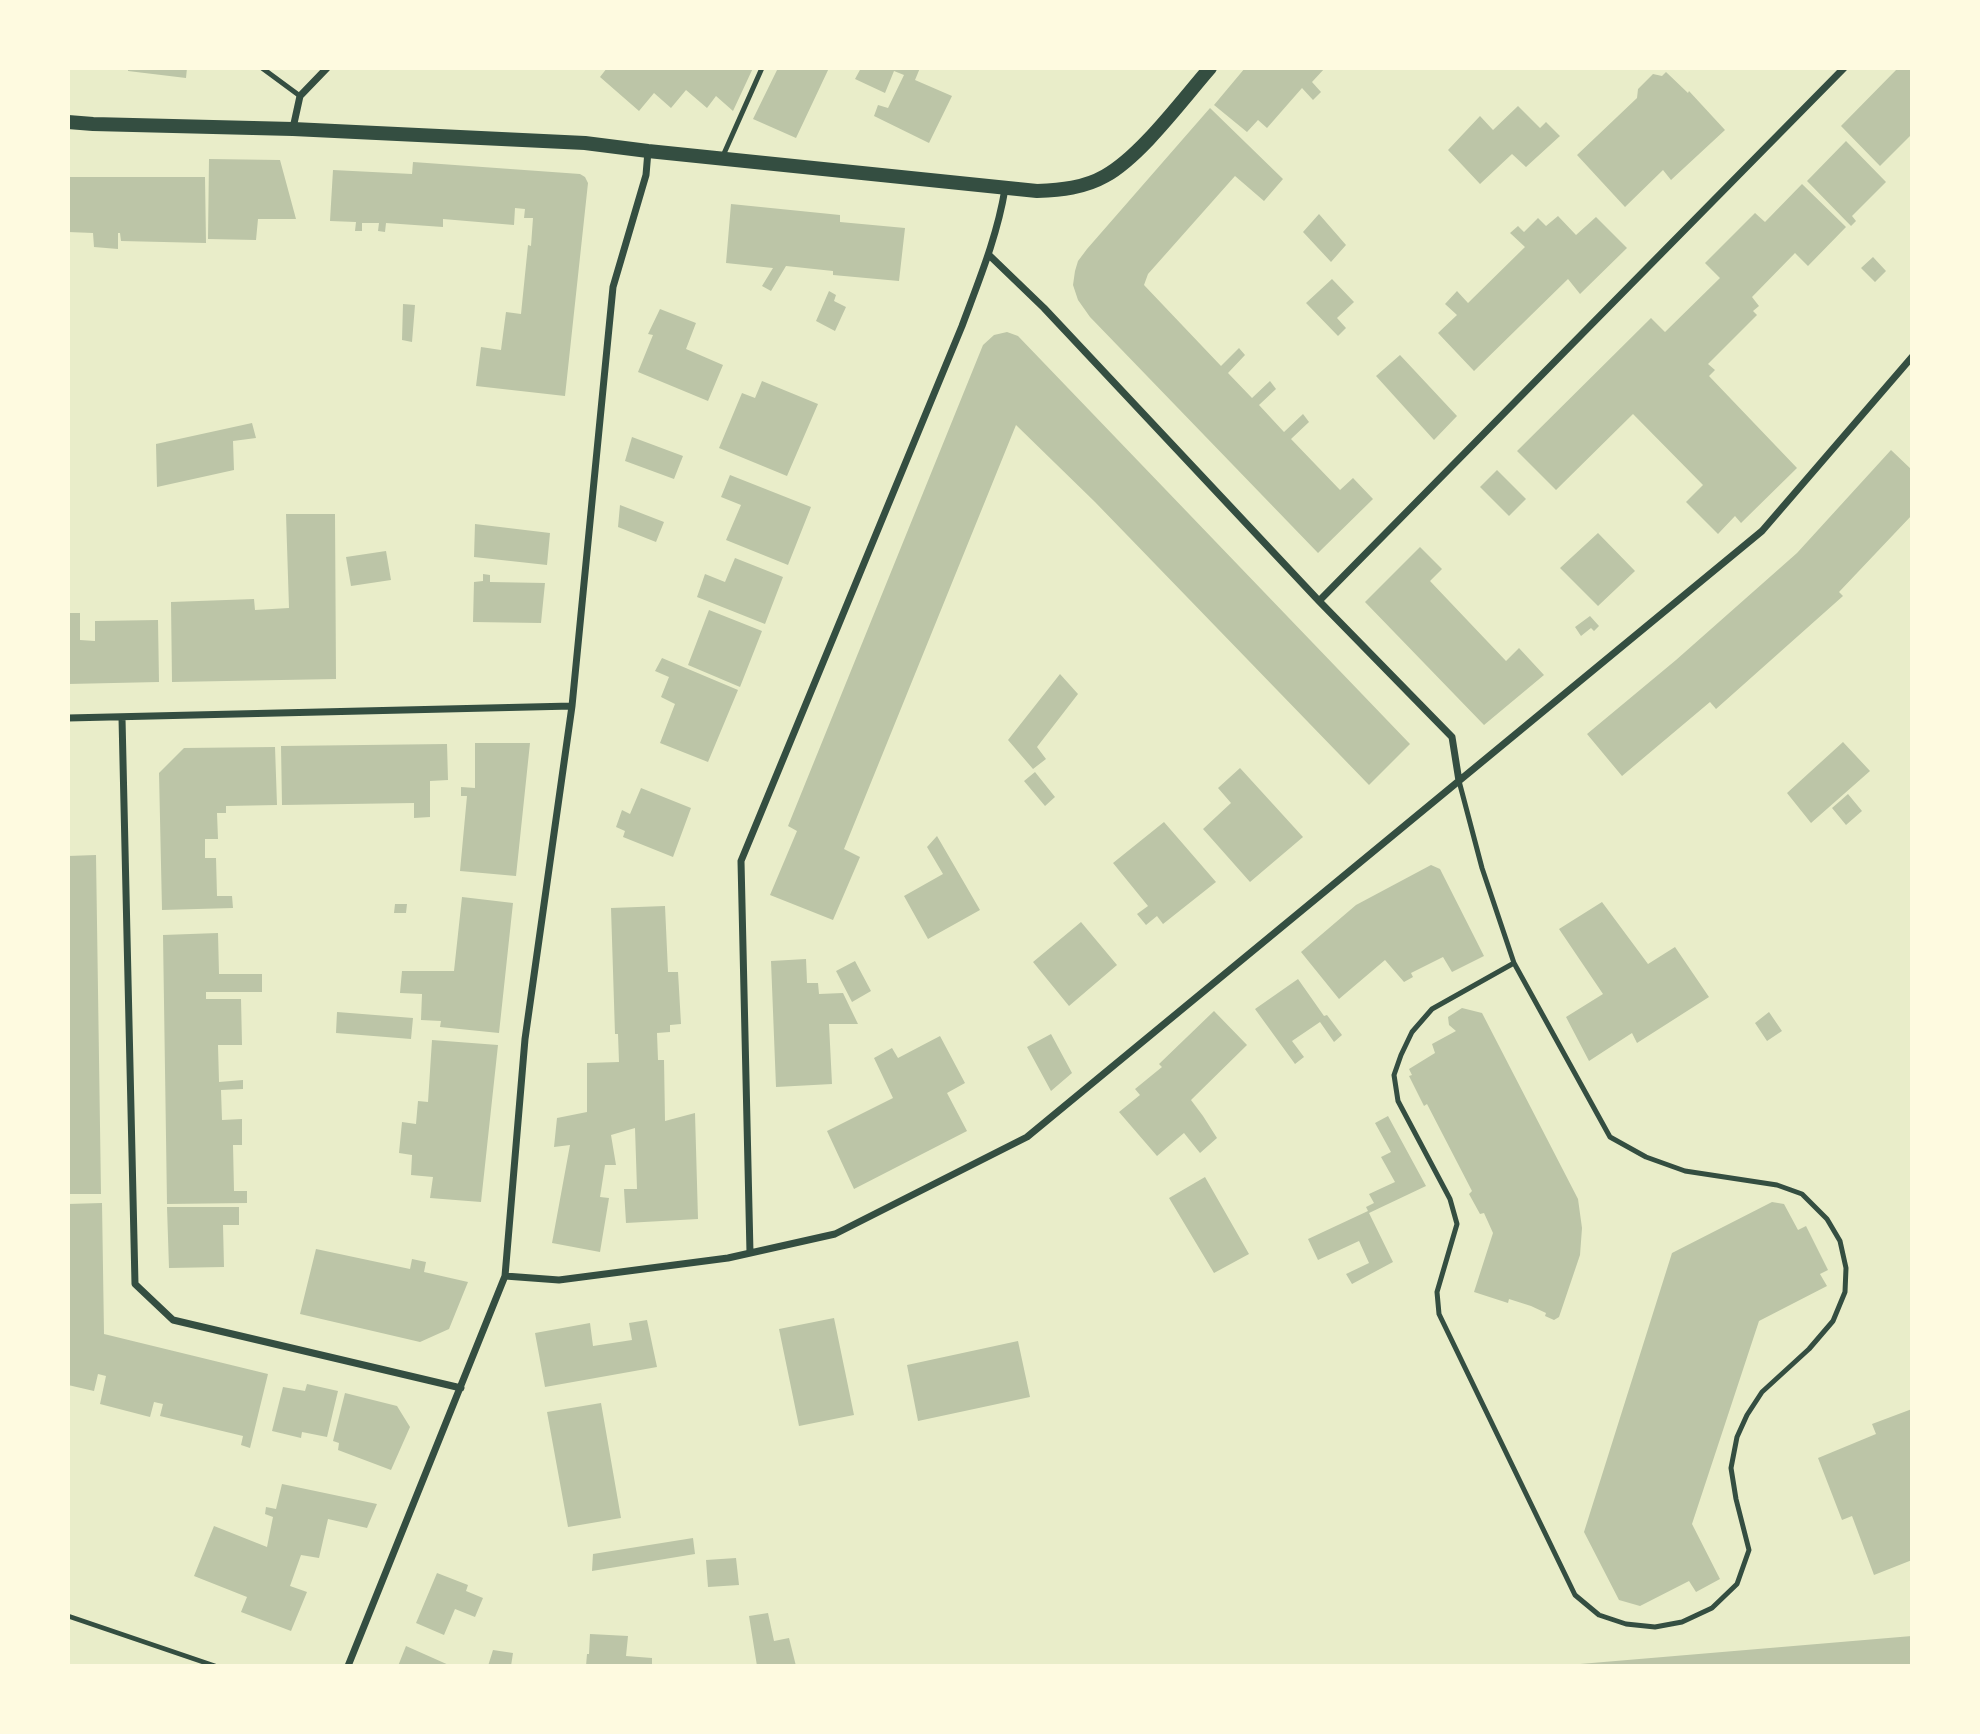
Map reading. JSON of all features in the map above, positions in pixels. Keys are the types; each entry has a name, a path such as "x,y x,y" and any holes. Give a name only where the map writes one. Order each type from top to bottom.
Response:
{"main road":[{"path":"68,122 293,129 585,143 1005,189 1061,190 1084,185 1105,176 1124,163 1147,141 1210,68"}],"street":[{"path":"293,129 300,96 327,68"},
{"path":"1319,601 1844,68"},
{"path":"348,1666 505,1276 525,1040 572,706 613,287 646,175 648,151"},
{"path":"750,1253 741,861 962,326 1000,219 1005,189"},
{"path":"989,254 1044,308 1319,601 1452,737 1459,781"},
{"path":"505,1276 559,1280 728,1258 835,1234 1027,1137 1762,531 1912,357"},
{"path":"68,718 572,706"},
{"path":"122,718 135,1284 173,1321 461,1388"}],"lane":[{"path":"262,68 300,96"},
{"path":"722,158 762,68"},
{"path":"1459,781 1482,868 1514,963 1610,1137 1646,1157 1685,1171 1777,1185 1802,1194 1827,1219 1839,1241 1846,1268 1845,1292 1833,1321 1809,1349 1762,1392 1737,1437 1731,1468 1749,1550 1737,1584 1712,1608 1682,1622 1655,1627 1626,1624 1598,1615 1575,1595 1439,1314 1437,1292 1457,1224 1450,1199 1398,1101 1394,1074 1412,1032 1433,1009 1514,963"}],"path":[{"path":"68,1616 215,1666"}],"building":[{"path":"128,68 187,68 186,78 128,71"},
{"path":"607,68 753,68 733,111 716,96 707,108 686,90 671,108 654,93 639,111 600,77"},
{"path":"778,68 829,68 796,138 753,119"},
{"path":"861,68 920,68 915,80 952,96 929,143 874,116 878,105 888,108 904,75 894,71 885,93 855,79"},
{"path":"1245,68 1325,68 1312,82 1321,92 1313,100 1302,88 1267,128 1258,120 1247,132 1214,105"},
{"path":"1898,68 1912,68 1912,134 1880,166 1841,126"},
{"path":"1666,72 1688,93 1689,91 1725,130 1671,180 1663,170 1625,207 1577,155 1637,98 1638,89 1653,74 1662,76"},
{"path":"1518,106 1540,128 1546,122 1560,136 1526,167 1512,154 1480,184 1448,150 1480,116 1493,130"},
{"path":"1210,108 1283,179 1264,201 1235,176 1148,274 1144,285 1221,366 1239,348 1245,355 1228,373 1252,398 1270,381 1276,389 1259,405 1284,432 1303,414 1309,422 1291,439 1340,490 1353,478 1373,499 1318,553 1090,317 1078,300 1073,285 1078,261 1087,249"},
{"path":"1846,141 1886,182 1852,216 1856,221 1851,226 1807,181"},
{"path":"209,159 280,160 296,219 258,219 256,240 208,239"},
{"path":"413,162 580,174 585,177 588,183 565,396 476,386 481,347 501,350 506,312 521,314 533,218 524,218 525,209 515,208 514,225 443,219 443,227 386,223 385,232 378,231 379,223 362,223 362,231 355,231 356,222 330,221 333,170 412,174"},
{"path":"68,177 205,177 206,243 121,241 118,233 118,249 94,247 93,233 68,232"},
{"path":"1802,184 1846,227 1808,266 1795,253 1752,297 1759,306 1753,311 1757,315 1708,364 1715,370 1709,376 1797,468 1741,523 1735,516 1718,534 1686,502 1703,485 1633,414 1556,490 1517,451 1651,318 1665,332 1720,278 1705,263 1755,213 1765,222"},
{"path":"731,204 840,215 840,222 905,228 899,281 833,275 833,271 786,266 771,291 762,286 773,268 726,263"},
{"path":"1319,214 1346,245 1331,262 1303,232"},
{"path":"1558,216 1576,235 1596,217 1627,248 1580,294 1568,279 1474,371 1438,333 1457,315 1445,304 1457,291 1468,303 1525,247 1510,233 1518,226 1524,232 1538,218 1546,226"},
{"path":"1873,257 1886,271 1875,282 1861,268"},
{"path":"1332,279 1354,302 1337,318 1346,328 1338,336 1306,303"},
{"path":"829,291 836,295 834,301 846,307 835,331 816,321"},
{"path":"403,304 415,305 412,342 402,340"},
{"path":"660,309 696,323 686,349 723,365 708,401 638,372 653,335 648,334"},
{"path":"1007,332 1018,336 1410,744 1369,785 1095,502 1016,425 844,849 860,857 833,920 770,895 797,831 788,826 983,345 994,335"},
{"path":"1400,355 1457,416 1434,440 1376,376"},
{"path":"762,381 818,404 787,476 719,448 742,393 755,398"},
{"path":"252,423 256,438 233,441 234,470 157,487 156,444"},
{"path":"632,437 683,456 674,479 625,461"},
{"path":"1891,450 1912,470 1912,515 1839,592 1843,596 1716,709 1710,702 1622,776 1587,734 1797,553"},
{"path":"1497,470 1526,499 1509,516 1480,487"},
{"path":"730,475 811,507 788,565 726,540 741,505 721,497"},
{"path":"620,505 664,522 656,542 618,527"},
{"path":"286,514 335,514 336,679 172,682 171,602 254,599 255,610 289,608"},
{"path":"475,524 550,533 547,565 474,557"},
{"path":"1598,533 1635,571 1598,606 1560,568"},
{"path":"1420,547 1442,569 1430,581 1506,661 1519,648 1544,675 1484,725 1365,602"},
{"path":"386,551 391,580 351,586 346,557"},
{"path":"735,558 783,577 765,624 697,597 705,574 725,582"},
{"path":"483,574 490,575 490,582 545,583 541,623 473,622 474,582 483,581"},
{"path":"709,610 762,631 740,687 688,665"},
{"path":"68,613 80,613 80,640 95,641 95,621 158,620 159,682 68,684"},
{"path":"1590,616 1599,626 1594,631 1591,628 1581,636 1575,627"},
{"path":"662,658 738,690 708,762 660,743 675,704 661,697 669,677 655,671"},
{"path":"1060,674 1078,694 1037,747 1046,759 1033,769 1008,740"},
{"path":"1843,742 1870,771 1811,823 1787,793"},
{"path":"475,743 530,743 516,876 460,871 467,796 461,796 461,787 475,788"},
{"path":"447,744 448,780 430,781 430,817 414,818 414,803 282,805 281,746"},
{"path":"275,747 277,805 226,806 226,813 217,813 218,839 205,839 205,858 216,858 217,896 232,896 233,908 162,910 159,773 184,748"},
{"path":"1240,768 1303,837 1250,882 1203,829 1231,803 1218,788"},
{"path":"1035,772 1055,797 1045,806 1024,781"},
{"path":"641,788 691,808 673,857 623,837 625,831 616,827 622,810 630,814"},
{"path":"1848,794 1862,811 1846,825 1832,808"},
{"path":"1164,822 1216,882 1163,924 1157,916 1146,925 1137,914 1148,906 1113,863"},
{"path":"937,836 980,910 928,939 904,896 943,874 927,847"},
{"path":"96,855 101,1194 68,1194 68,856"},
{"path":"1431,865 1440,869 1484,956 1452,972 1443,957 1411,973 1413,977 1404,982 1385,960 1339,999 1301,952 1356,905"},
{"path":"462,897 513,903 499,1033 440,1027 441,1021 421,1020 422,994 400,993 402,971 454,971"},
{"path":"1602,902 1648,964 1675,947 1709,997 1637,1043 1632,1033 1589,1061 1566,1017 1603,994 1559,929"},
{"path":"395,904 407,904 406,913 394,913"},
{"path":"665,906 668,972 678,972 681,1024 670,1025 670,1032 657,1033 658,1060 664,1060 665,1121 695,1113 698,1219 626,1223 624,1189 637,1189 635,1128 611,1135 616,1165 605,1165 600,1197 609,1198 600,1252 552,1243 570,1145 554,1147 557,1118 587,1112 587,1063 619,1062 618,1034 615,1034 611,908"},
{"path":"1081,922 1117,965 1069,1006 1033,962"},
{"path":"218,933 219,974 262,974 262,992 206,992 206,999 241,999 242,1045 218,1045 219,1082 243,1080 243,1089 221,1090 222,1120 242,1119 242,1145 233,1145 234,1191 247,1191 247,1203 167,1204 163,935"},
{"path":"806,959 807,983 818,983 819,994 843,993 858,1024 829,1024 832,1084 776,1087 771,961"},
{"path":"855,961 871,991 852,1002 836,971"},
{"path":"1298,979 1324,1016 1327,1015 1342,1035 1334,1042 1320,1022 1292,1041 1304,1057 1295,1064 1255,1009"},
{"path":"1462,1008 1482,1013 1578,1199 1582,1228 1580,1255 1559,1317 1554,1320 1531,1306 1509,1299 1508,1303 1474,1292 1493,1233 1484,1213 1480,1214 1469,1194 1472,1191 1427,1104 1424,1106 1409,1076 1412,1075 1409,1069 1435,1053 1432,1044 1456,1031 1449,1025 1448,1017"},
{"path":"1214,1011 1247,1045 1191,1100 1217,1138 1200,1153 1184,1133 1157,1156 1119,1112 1140,1095 1135,1089 1162,1067 1159,1064"},
{"path":"337,1012 413,1018 411,1039 336,1033"},
{"path":"1769,1012 1782,1031 1767,1041 1755,1023"},
{"path":"1051,1034 1072,1073 1051,1091 1027,1047"},
{"path":"940,1036 965,1083 947,1093 967,1131 854,1189 827,1131 893,1098 874,1058 892,1048 898,1058"},
{"path":"432,1040 498,1045 481,1202 430,1198 433,1177 411,1175 412,1155 399,1153 402,1122 416,1124 418,1101 428,1102"},
{"path":"1388,1116 1426,1186 1369,1213 1393,1262 1352,1284 1346,1274 1369,1263 1359,1241 1318,1260 1308,1239 1368,1211 1366,1207 1374,1203 1369,1194 1395,1182 1381,1157 1391,1152 1375,1123"},
{"path":"1205,1177 1249,1254 1214,1273 1169,1198"},
{"path":"1772,1202 1784,1204 1798,1230 1806,1226 1828,1270 1820,1274 1827,1286 1759,1321 1692,1524 1720,1579 1696,1592 1689,1581 1640,1606 1619,1600 1584,1532 1672,1253"},
{"path":"102,1203 104,1334 268,1374 250,1448 241,1445 243,1436 160,1416 163,1404 154,1402 150,1417 100,1404 106,1376 98,1374 94,1391 68,1385 68,1204"},
{"path":"167,1207 239,1207 239,1225 223,1225 224,1267 169,1268"},
{"path":"316,1249 410,1269 412,1259 426,1262 424,1272 468,1282 449,1329 420,1342 300,1314"},
{"path":"834,1318 854,1415 799,1426 779,1329"},
{"path":"647,1320 657,1367 545,1387 535,1333 590,1323 593,1346 632,1340 629,1323"},
{"path":"1018,1341 1030,1397 918,1421 907,1365"},
{"path":"307,1384 338,1391 327,1437 302,1432 301,1438 272,1431 283,1387 305,1391"},
{"path":"345,1393 397,1406 410,1427 391,1470 338,1450 339,1443 333,1441"},
{"path":"601,1403 621,1518 568,1527 547,1412"},
{"path":"1912,1409 1912,1560 1874,1575 1852,1516 1842,1520 1818,1458 1876,1434 1872,1424"},
{"path":"282,1484 377,1504 367,1528 328,1519 319,1558 301,1555 290,1586 307,1592 291,1631 241,1612 247,1597 194,1576 214,1526 267,1547 273,1517 265,1514 266,1507 276,1509"},
{"path":"693,1538 695,1554 592,1571 593,1554"},
{"path":"736,1558 739,1585 708,1587 706,1560"},
{"path":"437,1573 468,1585 466,1591 483,1598 475,1617 455,1609 444,1635 416,1623"},
{"path":"768,1613 774,1641 789,1638 796,1666 757,1666 749,1616"},
{"path":"590,1634 628,1636 626,1656 652,1658 652,1666 586,1666"},
{"path":"1912,1636 1912,1666 1580,1666 1580,1664"},
{"path":"406,1646 451,1666 398,1666"},
{"path":"493,1650 513,1653 511,1666 488,1666"}]}
